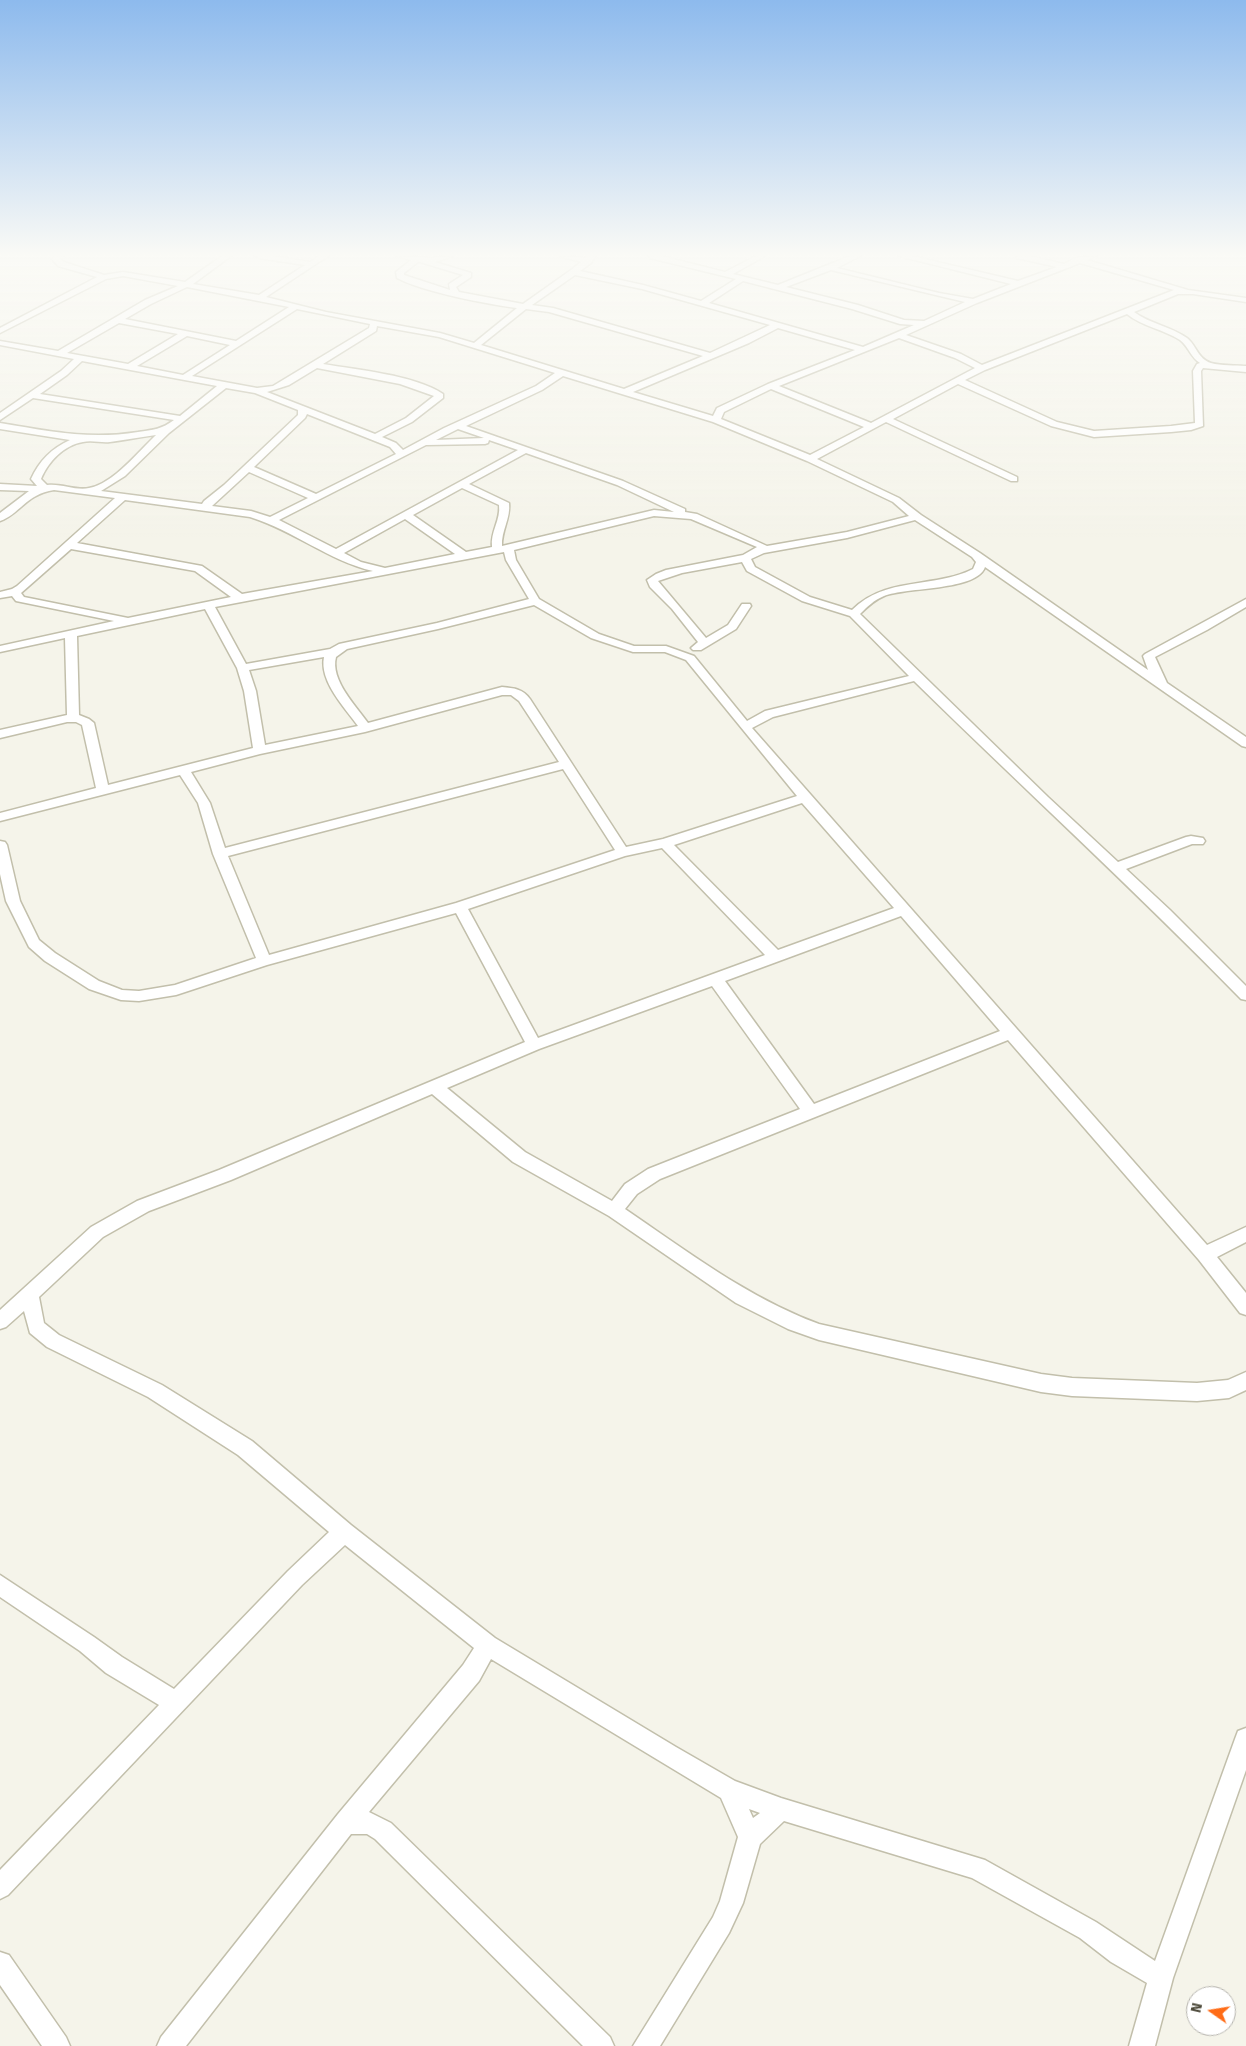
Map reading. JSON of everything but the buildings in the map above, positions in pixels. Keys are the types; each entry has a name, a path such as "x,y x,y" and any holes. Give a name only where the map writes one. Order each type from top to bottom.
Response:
{"street":[{"path":"44,351 257,391 302,412 317,414 375,437 394,446 401,454"},
{"path":"59,354 63,351"},
{"path":"129,367 155,351"},
{"path":"185,377 226,351"},
{"path":"257,391 281,385 336,351"},
{"path":"497,351 716,420 810,458 896,500 917,517 980,558 1246,743"},
{"path":"696,351 711,356"},
{"path":"627,391 722,351"},
{"path":"694,414 720,410 771,386 856,351"},
{"path":"945,351 982,368"},
{"path":"810,458 888,419 955,381 1025,351"},
{"path":"1195,351 1197,358 1208,365"},
{"path":"0,417 64,373 79,359"},
{"path":"316,365 433,390 440,396 409,420 375,437"},
{"path":"955,381 965,383 1054,424 1103,435 1115,432 1191,427 1200,424 1197,371 1200,366 1208,365 1246,369"},
{"path":"271,520 447,430 539,388 562,372"},
{"path":"87,492 100,488 114,479 167,430 225,384"},
{"path":"771,386 872,427"},
{"path":"31,395 183,419"},
{"path":"716,420 720,410"},
{"path":"207,507 207,503 211,499 248,468 302,412"},
{"path":"888,419 1014,479"},
{"path":"0,426 82,439 106,440 167,430"},
{"path":"458,426 620,483 762,546 762,550"},
{"path":"41,489 36,479 44,463 69,444 82,439"},
{"path":"394,446 464,441 499,442"},
{"path":"337,552 525,450"},
{"path":"248,468 317,498"},
{"path":"462,485 504,503 505,515 497,536 535,601 595,636 633,649 666,649 690,658 805,798 1205,1255 1246,1307"},
{"path":"0,487 54,488 87,492 207,507 271,520 358,564 374,569 391,569"},
{"path":"0,518 41,489"},
{"path":"0,595 15,592 122,497"},
{"path":"654,513 662,502"},
{"path":"0,649 240,598 503,549 654,513 693,516"},
{"path":"406,515 464,555"},
{"path":"704,642 676,607 658,590 652,580 664,574 745,558 762,550 846,535 917,517"},
{"path":"68,545 198,568 240,598"},
{"path":"745,558 750,569 806,600 854,614 917,677 1165,913 1246,995"},
{"path":"854,614 867,601 885,592 929,586 973,574 980,569 980,558"},
{"path":"348,579 358,564"},
{"path":"15,592 20,599 133,622"},
{"path":"243,668 333,652 343,646 438,626 535,601"},
{"path":"1168,690 1154,670 1149,656 1203,628 1246,602"},
{"path":"209,606 243,668 250,691 260,750"},
{"path":"690,658 696,648 704,642 732,627 746,606"},
{"path":"71,634 73,717"},
{"path":"333,652 328,661 330,671 336,684 365,728"},
{"path":"745,727 770,714 917,677"},
{"path":"0,817 260,750 365,728 502,691 512,691 519,693 524,699 623,852"},
{"path":"0,734 73,717 88,723 103,790"},
{"path":"220,854 566,764"},
{"path":"184,771 204,803 220,854 264,961"},
{"path":"0,845 13,901 34,943 70,970 107,991 121,995 139,996 176,990 264,961 460,906 623,852 665,843 805,798"},
{"path":"1117,868 1191,840 1198,841"},
{"path":"665,843 775,956"},
{"path":"460,906 534,1045"},
{"path":"0,1321 97,1232 143,1206 225,1175 432,1086 534,1045 904,910"},
{"path":"716,980 811,1112"},
{"path":"615,1211 624,1194 634,1185 654,1174 1011,1033"},
{"path":"432,1086 519,1157 615,1211 742,1297 794,1323 818,1332 1040,1383 1072,1387 1197,1392 1229,1389 1246,1381"},
{"path":"1205,1255 1246,1234"},
{"path":"30,1293 36,1327 53,1341 155,1391 245,1448 344,1532 488,1644 728,1790 977,1868 1088,1930 1120,1954 1161,1978"},
{"path":"0,1887 296,1578 344,1532"},
{"path":"0,1585 87,1644 114,1665 177,1704"},
{"path":"170,2046 346,1822 471,1673 488,1644"},
{"path":"1142,2046 1161,1978 1246,1739"},
{"path":"728,1790 750,1837"},
{"path":"646,2046 721,1925 731,1903 750,1837 781,1808"},
{"path":"346,1822 369,1822 383,1831 601,2046"},
{"path":"0,1964 57,2046"}]}
